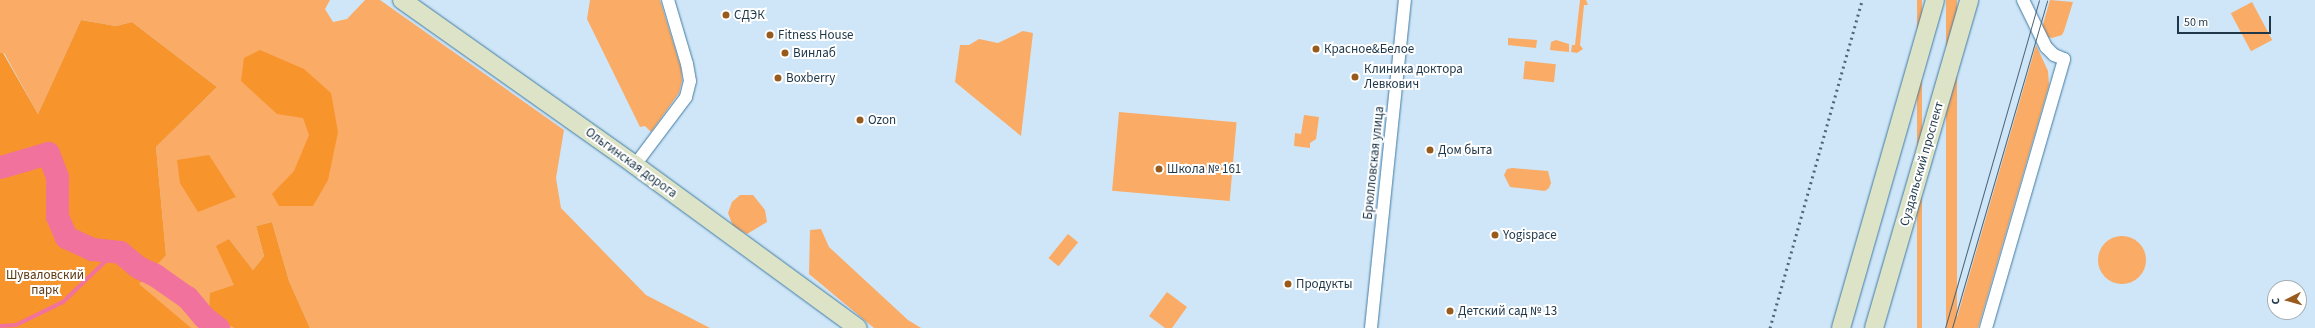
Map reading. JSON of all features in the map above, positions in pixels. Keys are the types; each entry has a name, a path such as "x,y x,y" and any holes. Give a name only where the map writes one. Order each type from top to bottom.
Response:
{"main road":[{"name":"Ольгинская дорога","path":"402,0 635,164 858,328"},
{"path":"1841,328 1935,0"},
{"name":"Суздальский проспект","path":"1874,328 1969,0"}],"street":[{"path":"635,164 686,97 690,81 688,64 668,0"},
{"name":"Брюлловская улица","path":"1371,328 1405,0"},
{"path":"1986,328 2064,59 2054,55 2046,47 2023,0"}],"shaded area":[{"path":"0,0 330,0 325,9 333,22 347,19 365,0 380,0 564,130 556,178 561,208 646,295 710,328 310,328 289,281 272,222 256,226 264,256 253,270 229,239 234,285 209,316 234,328 0,328 166,255 156,147 217,87 132,22 116,26 81,20 38,114 4,53 0,53"},
{"path":"590,0 660,0 681,68 682,81 679,93 651,132 645,126 640,127 587,19"},
{"path":"1580,0 1586,0 1588,5 1584,5 1580,45 1583,49 1577,53 1571,52 1572,45 1575,45"},
{"path":"1917,0 1922,0 1922,328 1917,328"},
{"path":"1946,0 1957,0 1957,328 1946,328"},
{"path":"2050,0 2073,2 2062,35 2052,38 2048,37 2042,28"},
{"path":"2252,2 2272,40 2251,51 2231,13"},
{"path":"1023,31 1033,33 1021,136 955,82 960,45 969,45 979,39 998,43"},
{"path":"1508,38 1537,40 1536,48 1508,45"},
{"path":"1556,40 1569,44 1569,52 1550,50 1551,42"},
{"path":"2036,45 2048,71 2049,85 1978,328 1954,328"},
{"path":"1525,61 1556,64 1554,82 1523,79"},
{"path":"1119,112 1237,122 1230,201 1112,191"},
{"path":"1304,115 1319,117 1316,139 1310,143 1310,148 1294,146 1295,133 1301,134"},
{"path":"1512,168 1548,171 1551,183 1549,188 1545,191 1510,187 1504,175 1507,169"},
{"path":"740,195 753,195 765,210 767,222 747,234 733,226 728,213 732,202"},
{"path":"821,229 829,247 908,320 921,328 874,328 809,274 810,230"},
{"path":"1068,234 1078,242 1059,266 1048,258"},
{"path":"2117,236 2127,236 2139,243 2146,255 2146,265 2139,277 2127,284 2117,284 2109,280 2102,273 2098,265 2098,255 2102,247 2109,240"},
{"path":"1167,292 1187,307 1172,328 1165,328 1149,316"}],"green space":[{"name":"Шуваловский парк","path":"81,20 116,26 132,22 217,87 156,147 166,255 139,284 191,328 0,328 0,53 3,53 38,114"},
{"path":"260,50 304,69 331,93 338,132 328,180 313,206 279,206 272,194 294,171 309,135 303,118 277,114 241,81 244,58"},
{"path":"209,155 236,197 198,212 180,183 177,160"},
{"path":"272,222 289,281 310,328 234,328 209,316 210,293 234,285 216,246 229,239 253,270 264,256 256,226"}],"waterway":[{"path":"0,167 48,153 57,177 57,216 66,237 92,249 120,252 138,267 155,275 187,297 204,317 218,328"},
{"path":"0,326 16,325 63,302 115,252"}],"tram line":[{"path":"1945,328 2039,0"},
{"path":"1952,328 2047,0"}],"railway":[{"path":"1770,328 1862,0"}],"place":[{"name":"СДЭК","path":"726,15"},
{"name":"Fitness House","path":"770,35"},
{"name":"Красное&Белое","path":"1316,49"},
{"name":"Винлаб","path":"785,53"},
{"name":"Клиника доктора Левкович","path":"1355,77"},
{"name":"Boxberry","path":"778,78"},
{"name":"Ozon","path":"860,120"},
{"name":"Дом быта","path":"1430,150"},
{"name":"Школа № 161","path":"1159,169"},
{"name":"Yogispace","path":"1495,235"},
{"name":"Продукты","path":"1288,284"},
{"name":"Детский сад № 13","path":"1450,311"}]}
